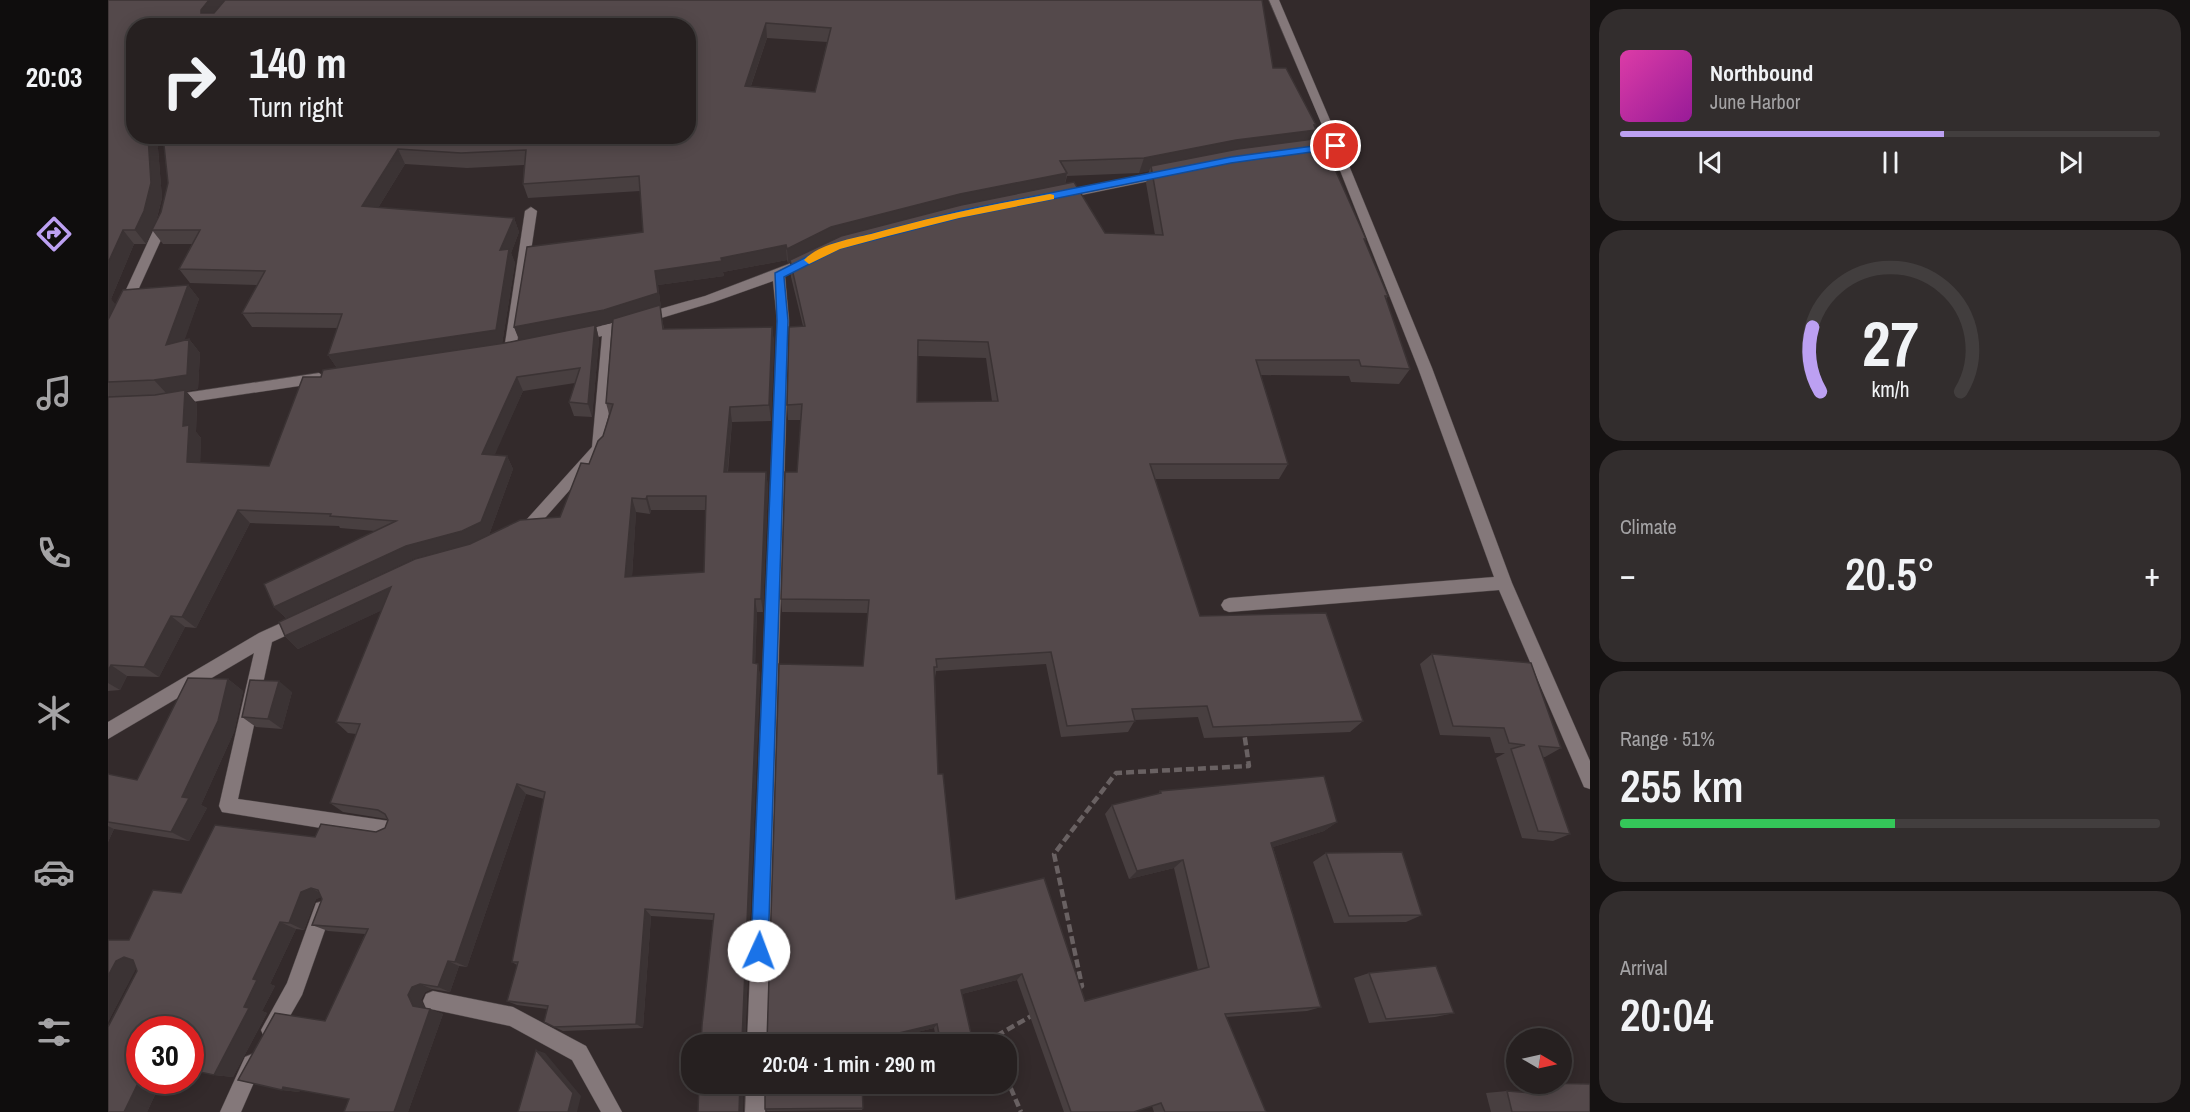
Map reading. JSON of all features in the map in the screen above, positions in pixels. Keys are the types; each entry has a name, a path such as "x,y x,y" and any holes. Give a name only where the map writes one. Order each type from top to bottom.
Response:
{"street":[{"path":"1274,0 1336,146 1425,368 1504,583 1590,781"},
{"path":"1290,152 1336,146"},
{"path":"1047,198 1178,172"},
{"path":"108,343 163,226 168,207"},
{"path":"510,350 531,211"},
{"path":"565,339 609,330 715,298 779,275 817,256"},
{"path":"757,1034 782,333 779,275"},
{"path":"502,537 532,523 599,449 609,330"},
{"path":"155,401 334,376"},
{"path":"1229,605 1504,583"},
{"path":"108,731 265,638 317,613"},
{"path":"265,638 228,806 389,830"},
{"path":"230,1112 253,1061 295,988 325,907"},
{"path":"433,1000 513,1017 579,1053 612,1112"},
{"path":"755,1112 756,1094"}],"path":[{"path":"1072,992 1082,986 1054,855 1116,773 1249,766 1243,720"},
{"path":"1000,1034 1042,1010"},
{"path":"1013,1094 1021,1112"}],"building":[{"path":"108,0 209,0 201,13 214,13 225,0 1262,0 1273,68 1286,68 1316,125 1314,125 1316,130 1236,140 1144,158 1060,161 1067,173 960,194 831,227 787,249 786,245 721,258 722,261 655,271 658,293 604,310 514,327 527,247 643,232 639,176 523,184 526,150 461,153 398,149 362,206 514,218 500,250 509,249 496,330 328,355 342,314 242,313 265,271 179,269 200,230 152,230 161,212 168,183 164,144 696,144 696,18 126,18 126,144 149,144 151,183 144,211 135,230 123,230 108,263","holes":["766,23 831,28 815,92 745,86"]},
{"path":"1321,138 1366,239 1364,239 1388,296 1385,296 1410,369 1361,366 1359,360 1256,360 1288,464 1150,464 1200,616 1326,613 1363,721 1213,727 1207,706 1132,709 1135,721 1067,726 1051,652 936,659 937,667 934,667 938,774 943,774 956,899 1044,878 1085,1001 1209,967 1183,860 1137,871 1112,805 1161,793 1160,791 1324,776 1337,822 1271,843 1321,1007 1225,1014 1266,1112 1165,1112 1161,1103 1134,1112 1071,1112 1022,974 961,990 971,1034 939,1034 937,1024 895,1034 767,1034 779,664 863,666 869,600 781,599 785,472 797,472 802,404 787,405 789,327 805,326 790,260 841,236 961,205 1074,182 1105,233 1163,235 1151,166 1238,149","holes":["918,340 988,342 998,401 917,402"]},
{"path":"188,285 166,345 189,339 187,375 154,380 108,382 108,320 123,290"},
{"path":"660,305 663,329 772,327 769,405 730,407 724,472 766,472 761,599 755,599 753,663 758,664 742,1034 702,1034 714,914 645,909 636,1024 554,1027 544,1022 548,1006 507,1001 518,962 512,962 545,792 517,784 455,962 448,961 438,987 420,984 412,987 408,995 413,1006 430,1009 394,1112 344,1112 349,1099 283,1087 282,1090 238,1080 275,1013 325,1021 368,929 312,925 322,899 318,890 311,888 301,892 289,923 280,922 253,979 257,980 244,1007 249,1008 214,1075 204,1073 204,1016 126,1016 126,1094 133,1094 124,1112 108,1112 108,1027 137,971 133,960 124,957 116,961 108,976 108,940 129,940 153,890 181,893 215,825 315,837 321,824 376,832 385,828 388,820 385,814 378,810 330,803 360,724 336,722 391,587 285,636 279,622 415,559 470,544 520,520 560,517 581,463 589,464 598,441 603,436 613,404 606,403 613,319","holes":["706,496 704,572 625,577 632,498"]},
{"path":"595,325 588,404 569,402 580,368 517,377 482,454 507,456 481,522 462,531 406,546 274,607 264,584 396,521 330,516 331,514 238,510 182,617 171,616 144,667 111,665 108,671 108,397 155,395 185,390 183,426 189,425 187,462 269,466 303,377 321,377 323,370 505,343"},
{"path":"1432,654 1531,663 1561,748 1539,746 1570,834 1538,831 1511,749 1525,745 1509,743 1504,728 1453,726"},
{"path":"188,678 228,679 218,721 182,797 189,798 171,832 108,822 108,774 137,780"},
{"path":"250,680 279,681 268,719 242,717"},
{"path":"1402,852 1422,915 1349,916 1326,853"},
{"path":"1436,966 1454,1013 1386,1019 1369,973"},
{"path":"536,1050 573,1093 568,1112 518,1112"},
{"path":"1572,1084 1590,1084 1590,1112 1512,1112 1508,1094 1572,1094"},
{"path":"699,1094 740,1094 739,1112 698,1112"},
{"path":"765,1094 862,1094 863,1108 765,1109"}],"slow traffic":[{"path":"809,260 836,247 887,233 959,215 1050,197"}],"route":[{"path":"759,951 783,321 779,275 836,247 959,215 1231,160 1336,146"}]}
